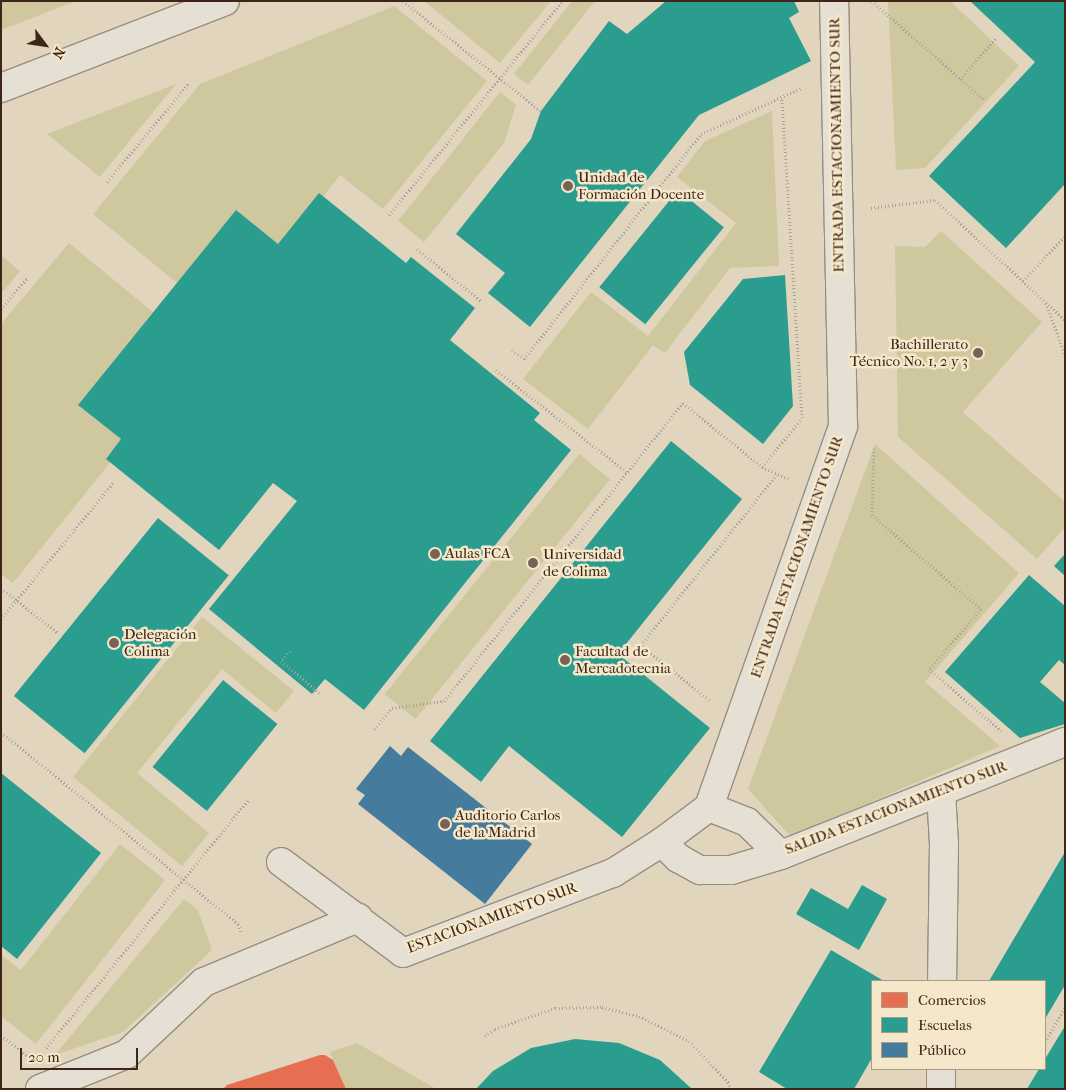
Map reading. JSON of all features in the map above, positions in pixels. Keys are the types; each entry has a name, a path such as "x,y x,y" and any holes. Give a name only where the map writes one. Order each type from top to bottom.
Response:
{"street":[{"path":"1,88 225,1"},
{"name":"ENTRADA ESTACIONAMIENTO SUR","path":"710,807 843,426 834,1"},
{"name":"SALIDA ESTACIONAMIENTO SUR","path":"710,807 747,822 781,855 1065,742"},
{"path":"941,792 944,844 942,980"},
{"path":"710,807 662,842 678,858 700,870 731,870 781,855"},
{"name":"ESTACIONAMIENTO SUR","path":"281,862 403,953 613,873 662,842"},
{"path":"40,1089 92,1079 127,1054 204,982 358,918"},
{"path":"940,1089 941,1070"}],"path":[{"path":"404,1 541,111"},
{"path":"389,215 562,1"},
{"path":"872,1 983,99"},
{"path":"960,79 996,38"},
{"path":"107,182 189,83"},
{"path":"512,350 524,359 701,134 807,84"},
{"path":"374,729 392,708 444,700 683,403 762,467 802,418 782,97"},
{"path":"870,198 870,217"},
{"path":"870,208 935,200 1065,320"},
{"path":"1023,281 1065,236"},
{"path":"417,250 481,301"},
{"path":"1,309 28,277"},
{"path":"1046,303 1065,355"},
{"path":"496,370 627,472"},
{"path":"874,439 872,515 980,609 929,669 1008,736"},
{"path":"739,724 641,645 777,474"},
{"path":"1,619 114,483"},
{"path":"1,588 58,633"},
{"path":"290,650 281,661 321,694"},
{"path":"1,732 238,924"},
{"path":"40,1054 248,800"},
{"path":"485,1036 495,1029 555,1008 602,1007 639,1016 689,1041 728,1082 731,1089"},
{"path":"1046,1040 1065,1008"}],"shaded area":[{"path":"1,1 76,1 1,30"},
{"path":"424,1 551,1 500,63"},
{"path":"572,1 595,1 528,85 514,74"},
{"path":"888,1 950,1 1019,66 925,168 896,170"},
{"path":"394,6 487,81 383,209 340,175 283,248 177,283 93,214 200,84"},
{"path":"176,84 100,177 47,134"},
{"path":"500,92 516,105 504,143 424,242 398,221"},
{"path":"772,111 779,266 730,268 665,353 653,345 588,429 523,379 591,292 648,336 736,223 677,177 705,141"},
{"path":"941,231 1042,322 963,412 1065,502 1065,527 1037,559 898,437 895,246 925,247"},
{"path":"69,243 153,312 78,405 126,443 13,583 1,574 1,324"},
{"path":"1,255 20,271 1,294"},
{"path":"875,444 1019,573 925,682 1000,746 791,837 748,789"},
{"path":"579,454 610,479 416,719 385,694"},
{"path":"202,617 294,691 276,713 222,669 137,773 209,833 182,866 73,777"},
{"path":"120,844 165,880 36,1044 1,1016 1,955 21,970"},
{"path":"184,899 198,910 212,950 123,1032 55,1055"},
{"path":"357,1043 436,1089 346,1089 330,1052"}],"building: Comercios":[{"path":"325,1055 333,1060 346,1089 223,1089 227,1085"}],"building: Escuelas":[{"name":"Unidad de Formación Docente","path":"666,1 794,1 799,12 789,18 811,61 699,115 530,327 488,293 505,273 456,234 531,139 541,111 609,21 627,34"},
{"path":"970,1 1065,1 1065,184 1006,248 929,176 1035,62"},
{"path":"678,190 724,227 645,324 599,287"},
{"path":"319,193 406,263 411,257 475,308 450,340 540,413 534,420 571,450 364,710 325,679 312,694 209,609 297,501 273,483 219,550 106,459 121,439 78,405 236,210 278,244"},
{"path":"785,275 793,406 763,444 690,385 684,352 743,279"},
{"path":"671,441 742,499 618,654 710,728 622,837 509,746 481,782 430,741"},
{"name":"Delegación Colima","path":"158,518 229,575 85,753 14,696"},
{"path":"1065,554 1065,576 1054,566"},
{"path":"1029,575 1065,606 1065,665 1059,660 1040,682 1065,703 1065,724 1020,738 945,672"},
{"path":"223,680 277,724 207,811 153,767"},
{"path":"1,773 101,853 17,959 1,946"},
{"path":"1065,852 1065,985 1046,1017 1046,980 990,980"},
{"path":"862,885 887,899 859,950 796,914 811,888 848,909"},
{"path":"831,950 882,980 871,980 871,1060 854,1089 787,1089 759,1072"},
{"path":"1065,1026 1065,1089 1027,1089 1038,1070 1046,1070 1046,1057"},
{"path":"575,1039 619,1043 660,1060 692,1089 476,1089 493,1071 531,1048"}],"building: Público":[{"name":"Auditorio Carlos de la Madrid","path":"390,746 401,756 408,747 532,844 485,904 358,804 365,795 356,789"}],"place":[{"name":"Unidad de Formación Docente","path":"568,186"},
{"name":"Bachillerato Técnico No. 1, 2 y 3","path":"978,353"},
{"name":"Aulas FCA","path":"435,554"},
{"name":"Universidad de Colima","path":"533,563"},
{"name":"Delegación Colima","path":"114,643"},
{"name":"Facultad de Mercadotecnia","path":"565,660"},
{"name":"Auditorio Carlos de la Madrid","path":"445,824"}]}
